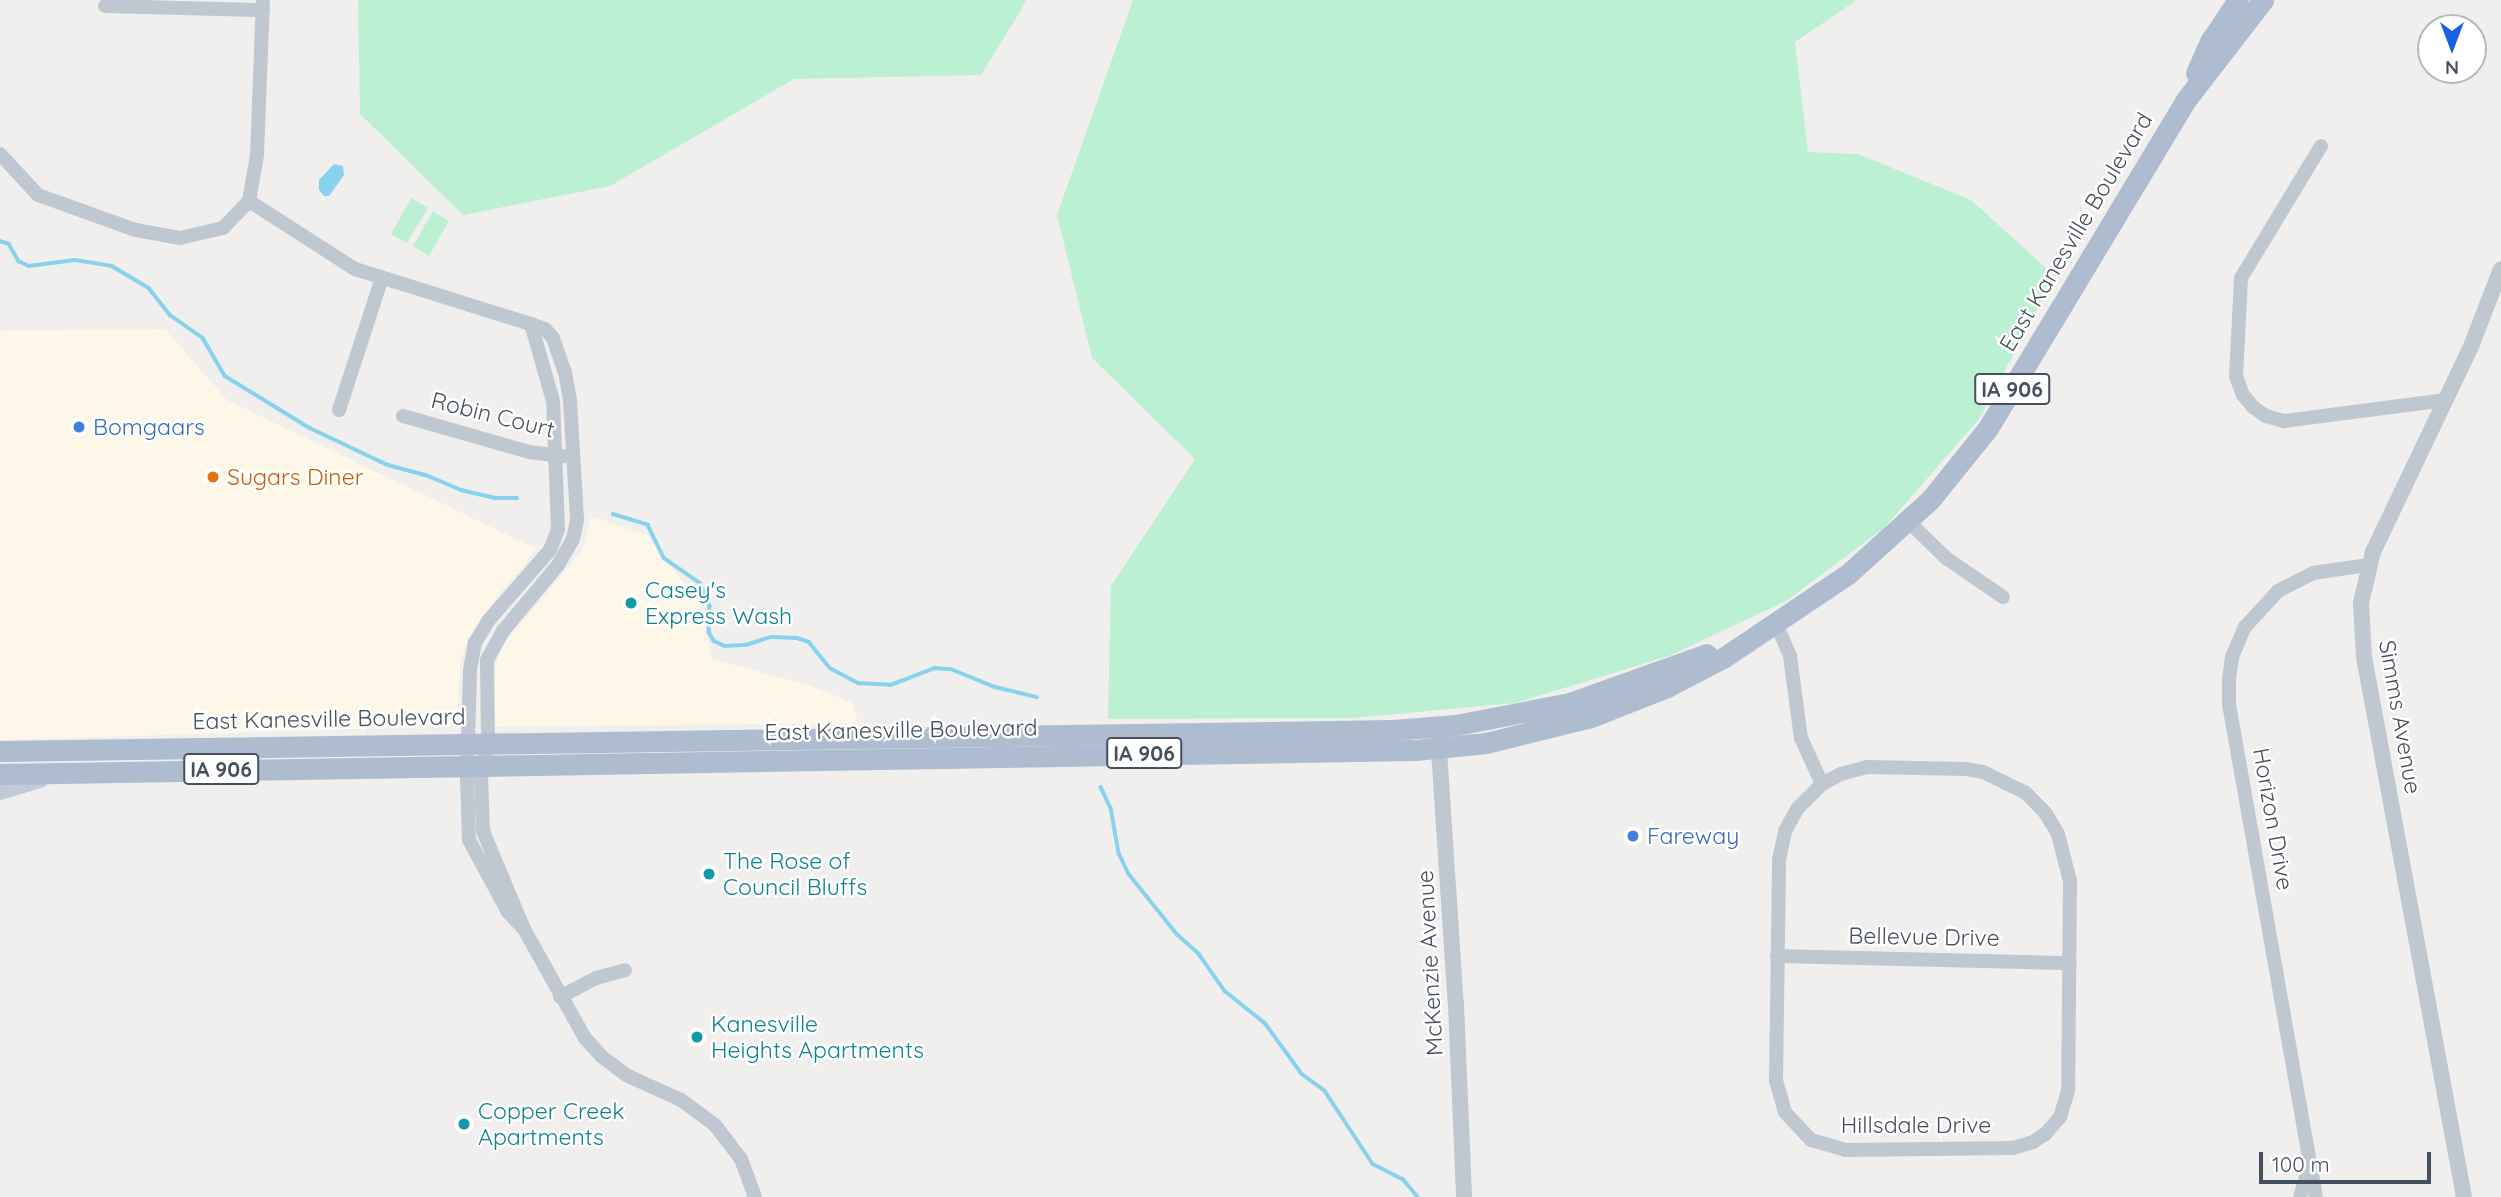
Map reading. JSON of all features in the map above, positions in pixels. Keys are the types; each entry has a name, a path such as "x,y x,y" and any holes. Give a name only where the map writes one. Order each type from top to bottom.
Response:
{"main road":[{"name":"East Kanesville Boulevard","path":"2185,101 2211,40 2238,0"},
{"name":"East Kanesville Boulevard","path":"0,751 477,754 1439,749 1514,738 1591,717 1691,675 1848,574 1909,522 1954,475 1989,428 2185,101 2263,0"},
{"name":"East Kanesville Boulevard","path":"0,774 477,754 1380,731 1438,727 1570,703 1695,659 1776,622"},
{"path":"0,790 20,781 64,772"}],"street":[{"path":"0,154 38,195 136,230 180,238 223,228 249,201 257,155 263,5 105,6"},
{"path":"2321,146 2241,278 2236,365 2243,395 2253,407 2266,416 2295,421 2446,400"},
{"path":"249,201 355,269 531,324 545,330 553,338 569,401 577,520 569,547 558,565 503,631 487,660 477,754"},
{"name":"Simms Avenue","path":"2464,1197 2364,657 2361,603 2368,565 2446,400 2501,269"},
{"path":"339,410 382,278"},
{"path":"531,324 551,390 559,514 553,545 488,621 472,653 483,831 524,929 574,1023 601,1056 635,1080 681,1100 715,1125 741,1159 755,1197"},
{"name":"Robin Court","path":"403,416 529,452 573,456"},
{"path":"1909,522 1946,558 2003,597"},
{"name":"Horizon Drive","path":"2316,1197 2229,704 2230,670 2245,626 2278,591 2313,573 2368,565"},
{"path":"1776,622 1790,656 1801,738 1822,784"},
{"name":"McKenzie Avenue","path":"1438,727 1457,1017 1464,1197"},
{"name":"Hillsdale Drive","path":"1867,767 1966,769 1983,772 2012,784 2042,809 2058,834 2067,858 2070,881 2068,1091 2060,1117 2045,1134 2013,1148 1846,1150 1831,1148 1804,1135 1789,1119 1778,1097 1779,860 1785,831 1798,808 1822,784 1840,774 1867,767"},
{"name":"Bellevue Drive","path":"1777,956 2070,963"},
{"path":"560,996 596,978 625,970"},
{"name":"Horizon Drive","path":"2300,1197 2311,1163"}],"shaded area":[{"path":"165,329 227,400 537,549 496,598 469,637 461,659 457,726 0,740 0,331"},
{"path":"591,516 647,535 699,603 712,659 808,685 852,703 858,723 493,727 495,669 503,644 583,550"}],"green space":[{"path":"358,0 1027,0 981,75 794,79 610,186 463,215 360,114"},
{"path":"1133,0 1857,0 1795,42 1808,152 1858,154 1971,200 2055,276 1979,419 1885,527 1786,601 1669,656 1515,703 1352,718 1108,719 1111,586 1195,459 1092,358 1057,215"},
{"path":"411,198 428,208 407,243 391,234"},
{"path":"433,211 449,221 429,256 413,246"}],"water":[{"path":"334,164 343,166 344,175 329,196 324,196 319,190 319,180"}],"waterway":[{"path":"0,241 9,244 19,261 29,266 75,260 112,266 149,288 170,315 203,338 225,376 310,428 388,465 426,475 461,490 496,498 517,498"},
{"path":"613,514 648,525 664,558 700,583 710,606 709,632 714,641 725,646 746,645 771,637 797,638 809,642 830,668 858,683 891,685 935,668 951,669 995,687 1037,697"},
{"path":"1101,787 1111,808 1119,853 1129,874 1177,934 1199,954 1225,991 1265,1023 1302,1074 1325,1091 1373,1164 1403,1179 1418,1197"}],"place":[{"name":"Bomgaars","path":"79,427"},
{"name":"Sugars Diner","path":"213,477"},
{"name":"Casey's Express Wash","path":"631,603"},
{"name":"Fareway","path":"1633,836"},
{"name":"The Rose of Council Bluffs","path":"709,874"},
{"name":"Kanesville Heights Apartments","path":"697,1037"},
{"name":"Copper Creek Apartments","path":"464,1124"}]}
